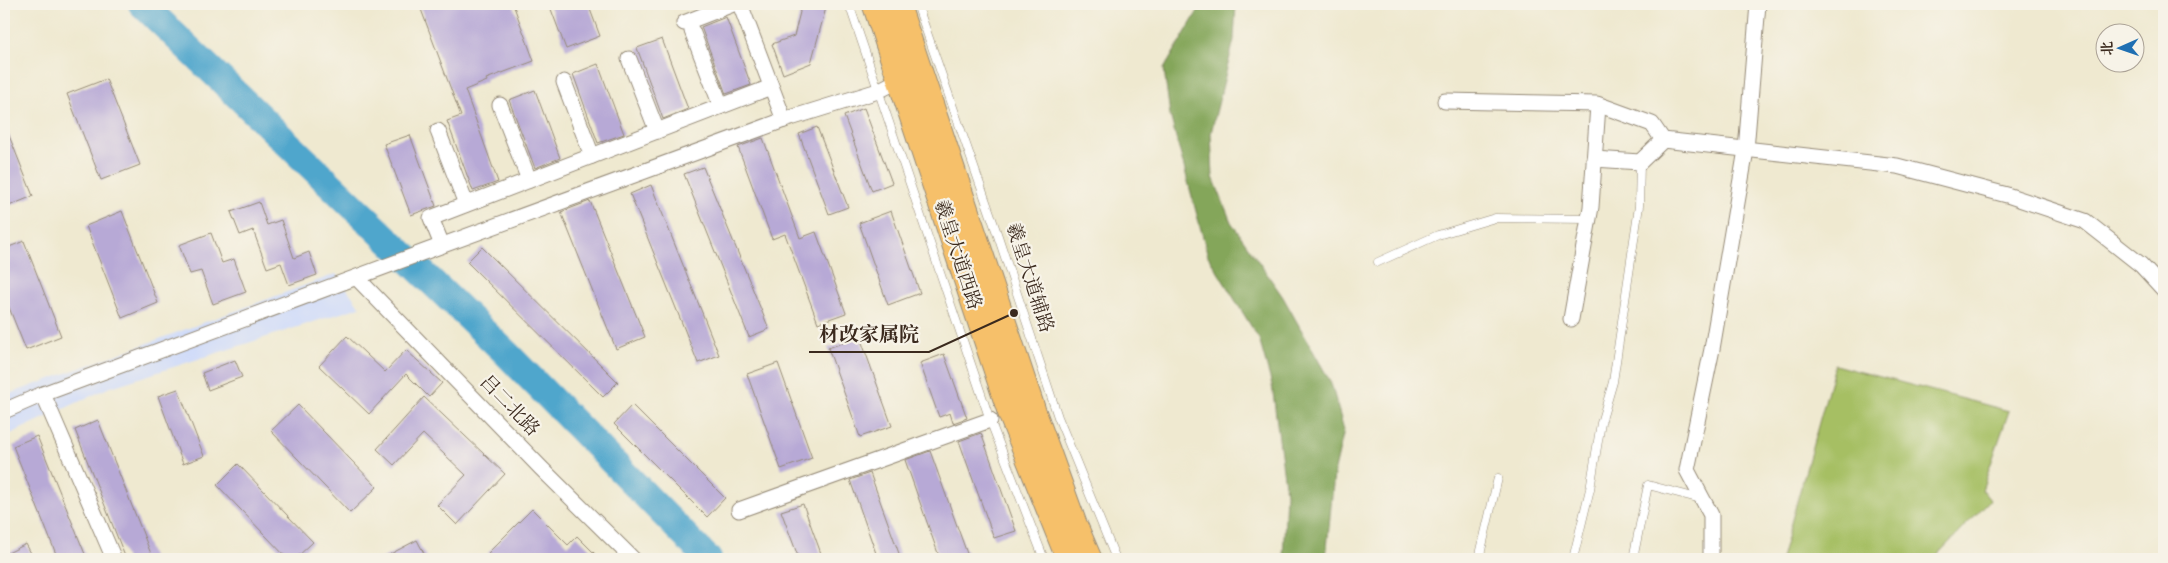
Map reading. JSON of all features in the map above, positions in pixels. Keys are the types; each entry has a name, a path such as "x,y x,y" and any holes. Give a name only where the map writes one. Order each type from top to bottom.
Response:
{"main road":[{"name":"羲皇大道西路","path":"875,4 910,74 1074,524 1090,559"},
{"name":"羲皇大道西路","path":"897,4 910,74 1011,414 1068,559"}],"street":[{"path":"721,106 688,27 733,4"},
{"path":"740,4 784,120"},
{"path":"1711,559 1711,515 1687,470 1712,349 1746,150 1758,4"},
{"path":"629,59 657,131"},
{"path":"4,411 42,394 784,120 878,92 910,74"},
{"path":"564,82 592,156"},
{"path":"442,245 431,218 771,87"},
{"path":"1445,101 1598,104 1652,124 1663,140 1897,166 2007,195 2085,221 2141,265 2164,290"},
{"path":"1571,319 1589,219 1598,104"},
{"path":"500,105 528,180"},
{"path":"438,131 466,204"},
{"path":"1594,159 1640,162 1663,140"},
{"name":"吕二北路","path":"363,276 541,468 633,559"},
{"path":"42,394 114,559"},
{"path":"740,510 990,420"}],"lane":[{"path":"849,4 990,420 1044,559"},
{"name":"羲皇大道辅路","path":"917,4 998,236 1058,417 1116,559"},
{"path":"1573,559 1590,489 1601,423 1613,382 1639,206 1640,162"},
{"path":"1378,262 1438,235 1496,218 1589,219"},
{"path":"1479,559 1498,478"},
{"path":"1633,559 1648,485 1702,499"}],"shaded area":[{"path":"336,274 360,307 108,388 4,437 4,396"}],"green space":[{"path":"1202,4 1236,4 1234,40 1211,133 1213,177 1231,222 1283,297 1331,383 1344,430 1334,474 1326,559 1283,559 1286,493 1272,385 1259,339 1208,256 1170,115 1164,69"},
{"path":"1835,365 2009,411 1982,490 1990,500 1933,559 1781,559"}],"building":[{"path":"419,4 513,4 534,61 486,79 487,81 465,90 498,182 473,191 447,121 461,116"},
{"path":"549,4 588,4 600,36 566,49"},
{"path":"797,4 827,4 811,63 783,74 772,44 794,36 800,12"},
{"path":"726,17 751,85 726,94 701,27"},
{"path":"662,39 688,109 663,119 637,48"},
{"path":"598,64 624,134 598,143 573,74"},
{"path":"106,79 140,165 101,180 67,94"},
{"path":"535,90 560,158 535,168 509,100"},
{"path":"864,108 892,183 872,191 844,116"},
{"path":"4,123 33,196 4,208"},
{"path":"817,127 848,207 829,214 799,134"},
{"path":"410,135 436,206 411,215 384,144"},
{"path":"763,138 800,238 816,232 846,313 818,323 785,234 772,239 738,147"},
{"path":"703,167 769,329 749,337 684,174"},
{"path":"651,185 719,355 698,363 630,194"},
{"path":"590,201 645,337 616,349 561,212"},
{"path":"259,202 267,225 281,220 294,258 309,252 317,275 289,285 281,263 267,268 253,230 240,235 231,212"},
{"path":"122,211 158,303 122,318 86,226"},
{"path":"891,211 920,293 888,305 859,223"},
{"path":"211,233 222,263 234,259 246,292 213,304 201,271 190,274 179,245"},
{"path":"24,241 61,336 26,350 4,295 4,249"},
{"path":"482,247 618,382 603,397 467,262"},
{"path":"347,336 385,372 406,350 442,383 429,397 406,374 369,414 319,366"},
{"path":"860,337 892,426 860,437 828,348"},
{"path":"944,354 967,418 953,423 950,413 939,417 920,363"},
{"path":"235,360 242,377 208,390 202,373"},
{"path":"778,363 812,458 781,469 747,374"},
{"path":"178,389 204,456 183,464 158,396"},
{"path":"424,397 505,474 457,525 437,505 466,475 423,434 394,465 377,449"},
{"path":"298,405 377,487 350,513 271,431"},
{"path":"632,405 725,498 707,517 614,424"},
{"path":"98,420 153,559 126,559 75,430"},
{"path":"981,433 1016,531 994,538 959,441"},
{"path":"37,436 87,559 58,559 13,446"},
{"path":"930,451 969,559 940,559 905,460"},
{"path":"238,464 313,542 295,559 288,559 217,485"},
{"path":"870,473 901,559 878,559 850,480"},
{"path":"803,504 823,559 799,559 781,511"},
{"path":"532,509 568,545 577,536 600,559 494,559 488,553"},
{"path":"417,540 427,559 381,559"},
{"path":"26,544 34,559 4,559 4,555"}],"waterway":[{"path":"142,4 505,352 708,559"}],"place":[{"name":"材改家属院","path":"1014,313"}]}
